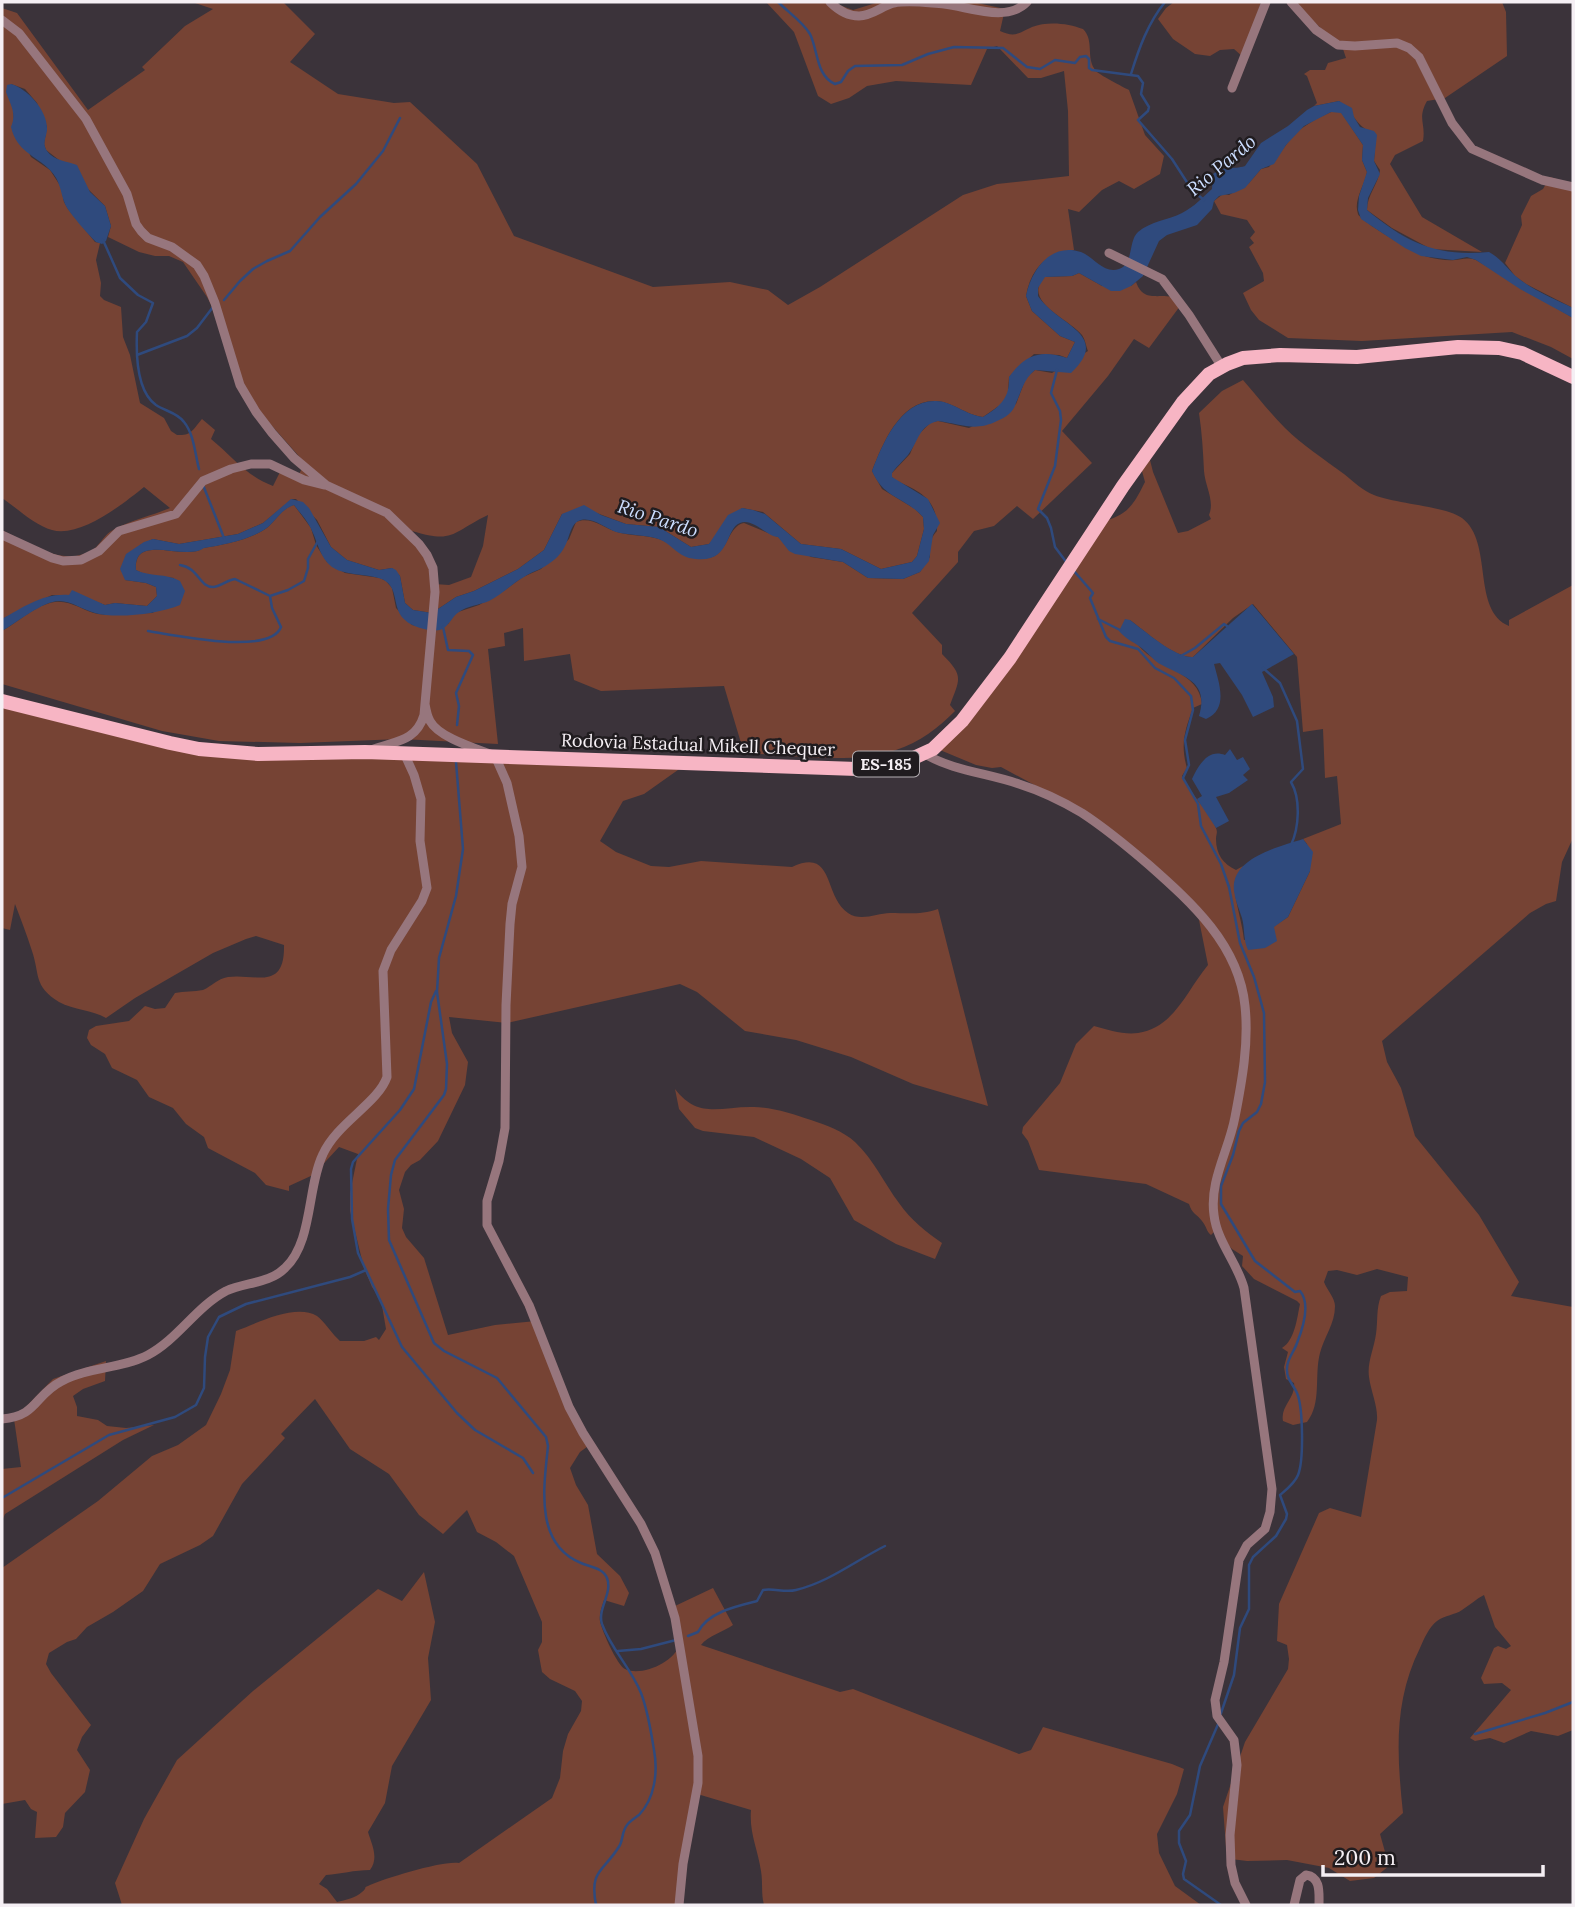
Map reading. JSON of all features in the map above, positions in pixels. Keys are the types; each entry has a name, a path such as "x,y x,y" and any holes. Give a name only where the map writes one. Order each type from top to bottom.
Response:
{"main road":[{"name":"Rodovia Estadual Mikell Chequer","path":"2,701 200,749 258,754 365,752 857,769 909,760 944,740 962,721 1010,658 1123,486 1183,402 1209,374 1243,358 1280,355 1357,357 1477,347 1522,353 1573,377"}],"street":[{"path":"830,2 844,13 859,16 903,2 947,4 1001,13 1020,10 1027,2"},
{"path":"1232,88 1266,2"},
{"path":"1292,2 1316,30 1338,45 1397,43 1409,48 1419,57 1452,123 1472,149 1542,180 1573,187"},
{"path":"2,20 19,33 86,120 127,194 136,224 141,231 148,238 172,247 197,265 212,295 227,347 248,400 281,444 326,485"},
{"path":"1109,253 1167,284 1222,367"},
{"path":"2,535 52,558 63,561 81,560 99,551 119,531 176,514 203,481 251,464 270,464 381,509 412,536 427,555 433,568 435,592 424,715 417,732 365,752"},
{"path":"425,704 428,718 434,726 461,743 495,756 507,783 519,836 522,867 512,904 506,1005 505,1128 487,1201 487,1225 529,1305 578,1425 641,1524 662,1573 675,1618 697,1737 698,1756 698,1783 678,1905"},
{"path":"2,1419 26,1414 44,1393 64,1380 150,1354 209,1302 234,1288 269,1279 283,1270 293,1258 301,1241 317,1172 327,1146 348,1120 381,1090 387,1077 383,971 391,950 418,908 427,888 419,841 421,799 404,753"},
{"path":"923,753 944,765 1018,783 1053,797 1083,814 1134,853 1203,916 1233,964 1242,989 1246,1042 1244,1061 1235,1120 1218,1174 1213,1205 1220,1238 1240,1271 1244,1288 1272,1489 1265,1529 1247,1545 1239,1560 1224,1662 1215,1700 1217,1716 1234,1740 1237,1765 1230,1835 1231,1865 1235,1883 1246,1905"},
{"path":"1294,1905 1300,1880 1310,1875 1318,1882 1319,1905"}],"shaded area":[{"path":"192,2 283,2 315,34 290,62 338,94 394,103 410,102 477,164 514,236 653,287 730,282 768,290 788,305 963,195 997,184 1069,176 1064,71 1041,78 1028,78 997,46 987,49 971,85 896,81 867,86 849,98 831,104 818,96 794,32 766,2 831,2 853,10 879,2 973,2 1005,9 1000,31 1009,34 1051,23 1083,29 1089,39 1093,66 1098,73 1129,90 1145,135 1164,156 1160,174 1134,189 1119,181 1102,190 1079,212 1068,209 1074,250 1047,259 1036,270 1028,286 1026,296 1032,311 1060,336 1075,342 1067,358 1034,354 1009,377 1008,393 1003,403 983,417 941,402 923,403 902,416 887,437 872,471 882,489 923,517 924,529 917,556 912,562 881,569 841,549 801,544 763,512 742,508 709,544 691,547 659,527 626,524 594,512 562,514 544,550 518,569 456,597 432,613 413,610 405,603 400,576 392,568 379,570 347,560 331,547 317,520 296,499 292,499 263,523 238,534 179,544 153,539 140,545 125,580 156,587 157,596 147,606 115,603 105,605 84,597 52,595 2,619 2,530 47,552 71,556 94,549 108,534 120,527 170,508 144,487 101,518 63,531 52,530 39,524 2,498 2,8 17,13 88,110 145,70 142,67 185,26 213,9","holes":["11,84 25,89 37,103 47,127 44,144 46,150 105,206 111,226 108,237 139,252 169,256 183,262 218,318 239,378 257,409 305,463 299,474 282,468 273,486 263,482 211,439 215,430 202,419 189,433 177,435 171,431 164,418 140,403 130,355 123,337 121,307 100,296 101,283 96,260 100,243 95,242 68,209 61,187 50,170 31,157 14,120","488,515 483,546 471,577 449,585 434,584 412,531 445,536"]},
{"path":"1174,2 1261,2 1243,57 1234,49 1220,50 1210,56 1195,54 1173,39 1158,19"},
{"path":"1293,2 1502,2 1506,12 1507,56 1445,98 1427,101 1422,117 1423,141 1395,155 1390,164 1422,217 1482,252 1431,249 1392,228 1367,210 1380,170 1374,161 1376,135 1364,128 1339,101 1314,106 1317,103 1304,74 1310,70 1325,70 1328,63 1346,58 1343,49"},
{"path":"1331,112 1341,112 1363,145 1362,160 1367,172 1357,203 1361,218 1422,255 1445,260 1476,260 1573,318 1573,359 1512,332 1362,341 1288,338 1259,320 1243,293 1264,281 1263,273 1249,247 1254,243 1250,238 1255,232 1247,220 1221,214 1214,201 1223,194 1229,195 1249,183 1261,169 1269,167 1296,132"},
{"path":"1550,177 1573,184 1573,308 1526,284 1515,276 1505,263 1522,225 1521,216 1531,196 1543,189"},
{"path":"1079,273 1102,286 1131,286 1136,282 1144,294 1169,296 1183,302 1149,348 1134,339 1108,376 1062,431 1092,463 1033,519 1017,506 994,526 974,531 958,552 958,562 912,613 942,645 942,654 954,667 958,683 950,705 955,711 928,734 905,747 880,755 841,758 744,753 724,686 601,691 574,680 570,654 524,661 523,628 504,633 505,646 488,649 498,744 401,739 300,743 219,741 162,731 2,684 2,631 35,610 48,603 61,602 98,614 153,613 174,578 146,575 136,570 137,559 143,552 195,551 237,541 262,531 283,511 294,505 311,528 316,545 327,562 345,573 386,581 392,588 396,608 412,625 432,629 448,624 455,613 479,605 523,577 541,569 569,539 576,522 587,520 622,533 659,539 694,558 701,559 720,552 734,529 744,523 778,537 811,557 843,562 868,578 903,579 920,572 930,557 930,543 937,531 937,520 935,511 926,498 895,480 892,473 910,454 918,435 931,422 969,428 1016,404 1026,378 1035,370 1052,373 1088,351 1082,335 1050,309 1039,294 1039,286 1044,277 1072,276"},
{"path":"1243,380 1292,434 1370,493 1462,518 1472,529 1478,543 1490,606 1497,618 1509,626 1509,620 1573,585 1573,838 1562,862 1556,901 1530,913 1382,1041 1387,1062 1401,1088 1415,1136 1479,1215 1519,1282 1511,1296 1573,1307 1573,1730 1558,1736 1531,1731 1504,1743 1490,1738 1475,1741 1470,1738 1511,1690 1502,1683 1484,1684 1481,1678 1494,1648 1498,1646 1506,1649 1511,1646 1495,1627 1484,1595 1459,1612 1437,1621 1429,1630 1411,1668 1401,1709 1399,1771 1403,1813 1380,1834 1389,1866 1374,1878 1350,1881 1329,1868 1287,1860 1231,1859 1226,1847 1223,1807 1245,1742 1288,1669 1287,1645 1277,1641 1279,1604 1319,1513 1330,1508 1361,1517 1377,1420 1369,1371 1378,1306 1381,1296 1390,1292 1407,1291 1408,1277 1377,1269 1357,1275 1337,1270 1328,1271 1324,1282 1334,1300 1335,1313 1318,1362 1315,1406 1307,1422 1293,1425 1283,1421 1294,1383 1286,1379 1284,1367 1288,1352 1282,1348 1293,1334 1300,1304 1254,1279 1242,1266 1243,1256 1232,1249 1215,1231 1211,1235 1189,1204 1146,1184 1039,1170 1028,1141 1022,1133 1023,1127 1060,1083 1076,1044 1094,1026 1122,1033 1138,1033 1161,1024 1179,1006 1208,965 1198,915 1172,880 1040,788 1001,767 976,765 940,750 1100,522 1117,517 1133,504 1145,482 1140,464 1149,456 1178,533 1211,519 1199,413 1222,391","holes":["1253,604 1297,657 1303,732 1323,729 1325,778 1337,776 1341,824 1303,839 1307,844 1310,871 1288,917 1244,940 1234,886 1243,866 1236,870 1221,858 1213,821 1182,776 1187,768 1184,752 1186,730 1193,708 1202,704 1199,693 1186,677 1156,660 1139,646 1130,620 1169,649 1193,657 1233,618"]},
{"path":"2,696 197,750 685,765 644,794 623,801 600,841 616,852 651,866 669,867 701,861 792,867 815,863 827,876 840,905 853,916 920,913 938,909 988,1106 913,1084 851,1057 796,1040 745,1031 697,992 680,984 507,1023 449,1017 452,1033 468,1062 465,1085 438,1141 405,1172 399,1190 404,1209 402,1228 424,1258 448,1335 495,1325 536,1321 577,1418 591,1444 580,1452 570,1468 588,1505 597,1554 620,1576 629,1593 624,1606 604,1600 600,1616 601,1626 610,1647 625,1669 648,1669 672,1657 679,1644 675,1606 713,1588 733,1625 701,1645 840,1692 853,1689 1019,1754 1031,1750 1043,1727 1172,1764 1184,1769 1177,1794 1157,1834 1159,1853 1175,1886 1201,1905 764,1905 761,1871 751,1826 751,1810 694,1793 676,1905 122,1905 115,1883 144,1819 177,1760 253,1691 378,1589 402,1601 424,1572 435,1622 428,1658 431,1700 392,1766 385,1803 368,1832 374,1856 370,1870 326,1875 319,1884 327,1889 337,1902 354,1897 366,1887 389,1878 428,1867 459,1863 552,1798 560,1778 563,1751 568,1734 581,1711 582,1701 575,1691 542,1672 538,1650 542,1642 542,1622 514,1556 477,1532 467,1510 443,1534 419,1515 389,1474 350,1449 315,1399 281,1434 285,1438 242,1484 213,1536 160,1564 143,1591 87,1627 76,1639 49,1653 46,1664 51,1673 91,1725 77,1750 90,1770 85,1792 65,1813 63,1827 56,1837 35,1838 37,1812 31,1809 25,1800 2,1804 2,1568 98,1501 152,1456 178,1445 206,1425 230,1370 236,1331 276,1316 298,1312 317,1316 340,1341 364,1341 376,1337 379,1340 386,1329 381,1300 364,1268 350,1211 350,1193 358,1154 339,1147 313,1175 289,1186 289,1191 266,1185 255,1173 208,1148 204,1137 186,1124 173,1108 149,1097 137,1080 112,1068 105,1054 91,1045 87,1038 89,1030 96,1026 129,1021 145,1006 165,1008 175,993 203,990 228,977 257,978 274,975 283,960 284,945 256,936 246,939 213,953 106,1018 65,1005 45,991 15,904 10,930 2,928"},
{"path":"675,1089 684,1099 702,1108 754,1107 775,1110 823,1124 845,1135 868,1156 909,1215 942,1243 935,1259 896,1244 854,1220 830,1178 801,1159 754,1137 695,1128 679,1109"},
{"path":"106,1361 105,1381 73,1396 77,1416 98,1420 107,1426 126,1428 154,1425 123,1440 5,1514 2,1521 2,1469 21,1467 14,1419 53,1379"}],"water":[{"path":"11,84 24,91 41,108 47,130 47,151 57,159 77,165 90,192 105,206 111,226 106,241 102,244 96,242 70,213 54,174 27,152 14,135 11,127 13,113 6,92 7,85"},
{"path":"1339,101 1352,108 1360,127 1374,131 1377,135 1374,161 1380,174 1368,198 1367,210 1409,239 1438,250 1489,252 1524,283 1573,308 1573,318 1520,289 1476,260 1467,257 1453,260 1421,256 1361,219 1358,210 1359,196 1367,172 1362,160 1363,145 1341,113 1331,112 1304,126 1286,145 1274,164 1261,169 1245,188 1219,196 1212,209 1197,225 1167,235 1159,241 1143,276 1131,286 1120,291 1111,291 1079,273 1072,276 1045,277 1038,288 1038,296 1084,339 1086,349 1082,360 1071,373 1035,370 1025,381 1013,409 997,421 975,427 938,421 926,426 908,455 892,473 892,477 928,499 940,523 933,535 929,561 920,572 903,579 868,578 843,562 795,554 789,551 778,537 745,522 735,527 720,552 703,559 685,557 658,539 616,532 585,519 575,524 558,557 550,563 519,580 494,599 462,610 443,629 432,630 408,623 401,616 388,583 332,567 322,555 308,524 294,505 262,531 238,541 196,551 143,552 137,559 136,570 180,581 185,591 180,605 149,613 114,616 95,613 59,601 38,608 2,631 2,619 34,602 51,596 69,595 72,590 105,605 115,603 147,606 157,596 156,587 125,580 120,569 126,554 153,539 179,544 238,534 263,523 291,499 303,502 309,508 331,547 347,560 379,570 396,570 400,576 405,603 413,610 432,613 456,597 518,569 544,550 562,514 584,505 601,515 626,524 659,527 691,547 709,544 728,515 742,508 765,514 801,544 841,549 881,569 912,562 917,556 924,529 923,517 889,493 877,480 872,471 881,449 894,426 912,408 936,401 983,417 1002,402 1008,391 1009,377 1021,363 1041,354 1067,358 1075,342 1060,336 1032,311 1026,296 1032,277 1044,260 1060,251 1070,250 1086,254 1108,269 1119,269 1127,262 1138,232 1194,205 1212,189 1213,174 1245,166 1261,143 1307,110"},
{"path":"1252,604 1294,654 1262,672 1273,697 1274,707 1253,717 1220,663 1214,664 1220,695 1218,709 1206,719 1199,716 1201,696 1198,688 1187,678 1157,662 1119,631 1125,619 1130,620 1169,649 1193,657"},
{"path":"1230,749 1237,760 1243,757 1250,769 1243,775 1248,780 1229,793 1216,797 1229,821 1216,828 1197,799 1202,796 1192,779 1209,756 1219,753 1225,755"},
{"path":"1303,839 1313,852 1310,871 1288,917 1274,927 1277,941 1265,948 1248,950 1234,891 1235,880 1248,862 1270,850"}],"waterway":[{"name":"Rio Pardo","path":"778,2 810,34 821,69 835,84 841,82 855,66 902,65 954,47 1003,48 1027,67 1040,69 1055,60 1075,63 1080,57 1086,56 1092,70 1138,76 1143,83 1141,94 1149,107 1138,120 1172,159 1192,190 1204,200"},
{"path":"1131,74 1145,36 1165,2"},
{"path":"224,300 253,269 290,251 320,217 356,184 383,151 400,118"},
{"path":"103,240 120,278 138,295 153,303 146,322 137,332 137,361 141,382 149,399 178,416 187,427 199,469"},
{"path":"137,355 187,336 197,328 213,307"},
{"path":"1057,370 1051,393 1060,411 1061,420 1055,466 1038,509 1047,518 1055,547 1067,563"},
{"path":"203,485 224,538"},
{"path":"180,565 191,570 208,586 216,587 235,579 270,596 304,581 308,559 318,541"},
{"path":"1074,571 1093,593 1090,598 1106,637 1110,641 1138,649 1155,668 1174,678 1191,696 1193,710 1185,740 1189,765 1183,778 1198,804 1201,826 1221,864 1229,887 1240,943 1254,977 1264,1013 1265,1082 1261,1104 1239,1131 1221,1186 1221,1204 1255,1261 1295,1292 1300,1291 1305,1302 1303,1323 1287,1368 1301,1410 1300,1468 1295,1481 1280,1495 1287,1514 1286,1519 1276,1536 1253,1557 1249,1565 1249,1609 1240,1628 1234,1675 1220,1716"},
{"path":"148,631 241,642 273,636 281,627 272,608 270,596"},
{"path":"1098,619 1120,630"},
{"path":"1179,657 1195,648 1224,624 1227,626"},
{"path":"443,627 448,650 469,651 473,655 456,693 459,706 457,725"},
{"path":"1263,668 1280,683 1297,721 1303,769 1291,782 1298,814 1291,845"},
{"path":"456,762 463,849 456,896 439,958 437,992 447,1064 446,1089 395,1160 388,1209 389,1240 434,1343 444,1351 497,1378 546,1437 548,1446 545,1512 555,1542 566,1554 599,1570 607,1578 608,1589 602,1624 641,1693 646,1707 656,1767 649,1801 639,1815 625,1827 620,1845 596,1877 596,1905"},
{"path":"436,991 431,1002 414,1089 400,1110 353,1162 352,1219 358,1253 402,1347 457,1413 475,1430 523,1458 533,1473"},
{"path":"2,1498 109,1435 175,1417 196,1405 204,1388 208,1337 219,1317 246,1304 350,1277 366,1270"},
{"path":"688,1636 698,1632 716,1615 757,1601 763,1590 792,1591 808,1586 831,1577 885,1546"},
{"path":"618,1651 641,1649 676,1640"},
{"path":"1475,1734 1573,1702"},
{"path":"1219,1722 1200,1766 1190,1815 1179,1831 1179,1843 1186,1861 1184,1879 1221,1905"}]}
